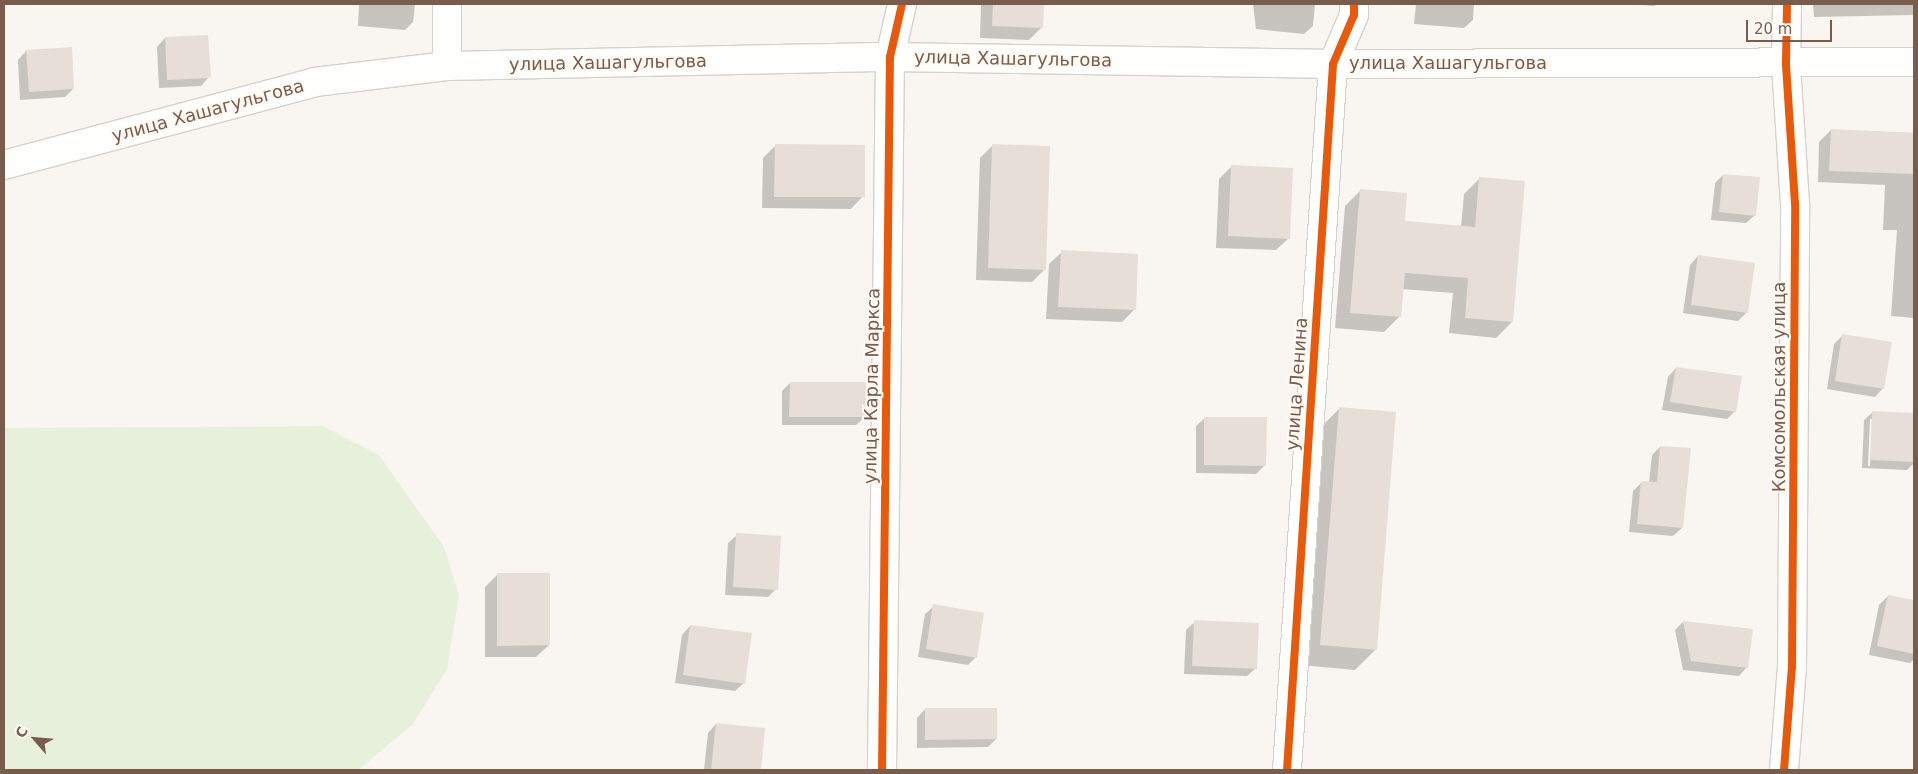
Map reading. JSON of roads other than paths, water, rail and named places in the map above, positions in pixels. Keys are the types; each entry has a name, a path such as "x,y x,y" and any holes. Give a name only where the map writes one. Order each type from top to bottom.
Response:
{"street":[{"path":"446,66 447,4"},
{"name":"улица Карла Маркса","path":"882,770 890,57 902,4"},
{"name":"улица Ленина","path":"1287,770 1333,64 1354,15 1354,4"},
{"name":"Комсомольская улица","path":"1784,770 1792,667 1795,204 1786,63 1786,4"},
{"name":"улица Хашагульгова","path":"4,165 315,82 446,66 890,57 1333,64 1914,62"}]}
